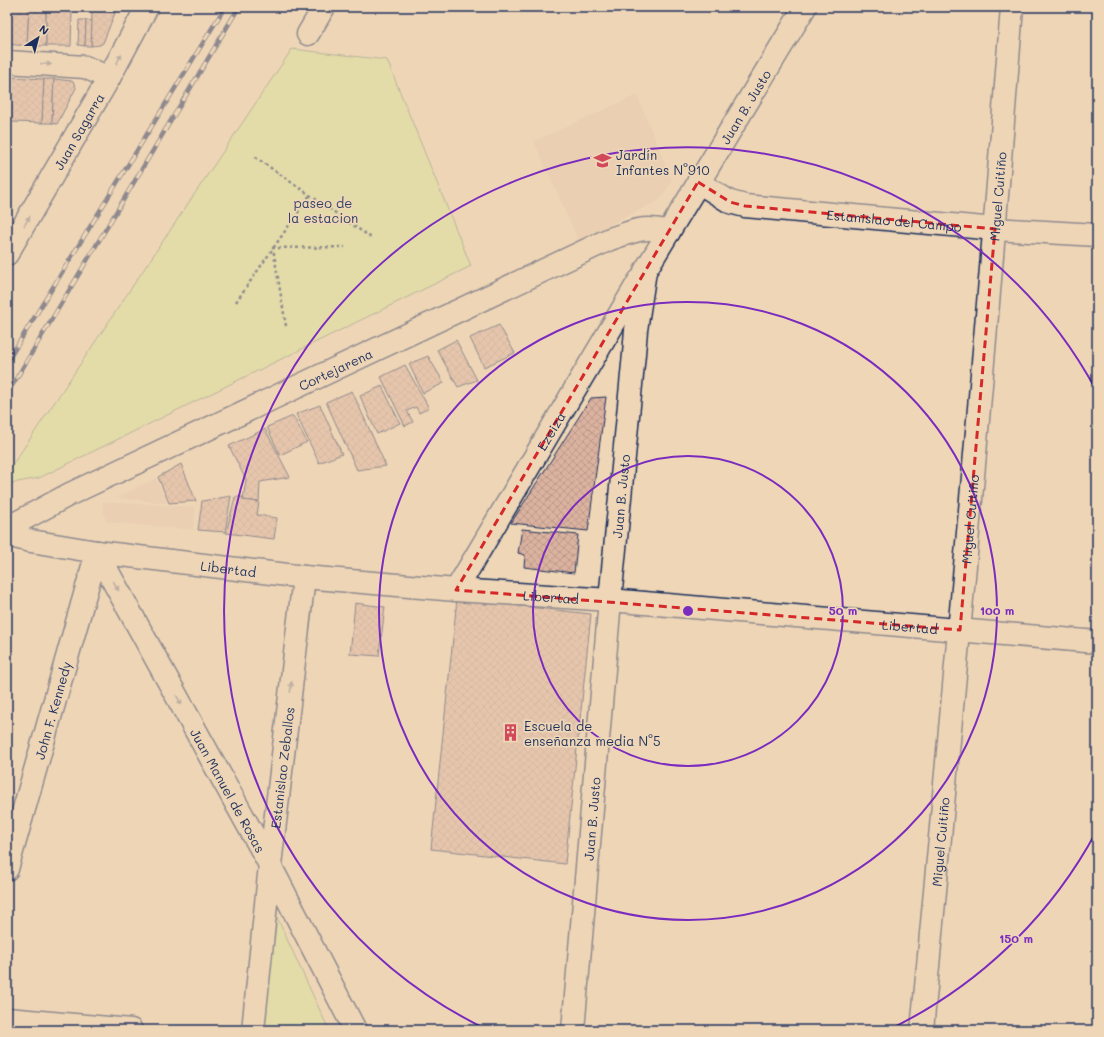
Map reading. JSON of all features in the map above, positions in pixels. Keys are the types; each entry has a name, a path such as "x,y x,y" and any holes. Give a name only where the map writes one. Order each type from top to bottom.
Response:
{"street":[{"name":"Juan Sagarra","path":"7,254 109,78 147,7"},
{"path":"308,34 324,7"},
{"name":"Juan B. Justo","path":"573,1030 610,600 636,330 645,271 805,7"},
{"name":"Miguel Cuitiño","path":"922,1030 960,630 995,229 1012,7"},
{"path":"7,62 85,67 109,78"},
{"name":"Estanislao del Campo","path":"698,182 730,202 745,206 995,229 1097,235"},
{"name":"Cortejarena","path":"7,528 70,494 610,239 641,229 656,229 669,232"},
{"name":"Ezeiza","path":"456,590 645,271"},
{"name":"Libertad","path":"7,534 31,541 97,552 304,577 456,590 610,600 1097,642"},
{"name":"Juan Manuel de Rosas","path":"97,552 270,865 355,1030"},
{"name":"John F. Kennedy","path":"7,869 97,552"},
{"name":"Estanislao Zeballos","path":"253,1030 270,865 304,577"},
{"path":"7,1019 131,1030"}],"path":[{"path":"255,157 373,239"},
{"path":"236,302 310,196"},
{"path":"273,248 345,247"},
{"path":"273,248 286,326"}],"highlighted area":[{"path":"698,182 730,202 745,206 995,229 960,630 456,590"}],"shaded area":[{"name":"Jardín Infantes N°910","path":"637,95 672,181 660,200 578,240 534,141"},
{"path":"156,478 167,503 116,498"},
{"path":"102,502 196,507 193,530 106,522"}],"green space":[{"name":"paseo de la estacion","path":"292,49 387,60 471,266 39,478 7,484 7,473"},
{"path":"275,913 329,1030 265,1027"}],"building":[{"path":"7,7 29,7 27,46 7,44"},
{"path":"29,7 46,7 46,46 27,46"},
{"path":"105,7 118,7 115,13"},
{"path":"46,10 72,11 71,46 46,46"},
{"path":"92,10 115,13 103,43 100,45 91,46"},
{"path":"79,20 86,20 85,46 78,45"},
{"path":"86,20 92,21 91,46 85,46"},
{"path":"11,77 44,79 42,123 11,122"},
{"path":"44,79 54,79 52,123 42,123"},
{"path":"54,79 72,81 76,88 57,124 52,123"},
{"path":"7,103 11,103 11,128 7,128"},
{"path":"499,325 515,353 484,367 470,338"},
{"path":"456,340 477,380 458,387 437,350"},
{"path":"428,356 444,383 423,393 409,364"},
{"path":"405,365 429,408 419,413 416,407 407,411 413,422 405,426 381,377"},
{"path":"382,386 400,423 377,434 360,396"},
{"path":"352,391 386,466 357,470 326,402"},
{"path":"606,397 588,531 511,523 591,398"},
{"path":"320,405 342,454 319,463 296,414"},
{"path":"293,416 307,442 280,455 267,427"},
{"path":"265,429 290,477 260,482 259,502 243,500 246,480 229,446"},
{"path":"181,464 196,501 169,503 158,477"},
{"path":"231,496 225,532 198,530 202,501"},
{"path":"235,497 243,497 243,500 259,502 257,515 277,518 274,539 226,533"},
{"path":"522,529 578,535 574,573 524,567 525,555 518,553"},
{"name":"Escuela de enseñanza media N°5","path":"457,599 591,614 565,864 431,849"},
{"path":"355,603 385,607 379,656 350,654"}],"railway":[{"path":"7,362 225,7"},
{"path":"7,394 239,7"}],"place":[{"name":"Jardín Infantes N°910","path":"603,161"},
{"name":"Escuela de enseñanza media N°5","path":"511,732"}]}
